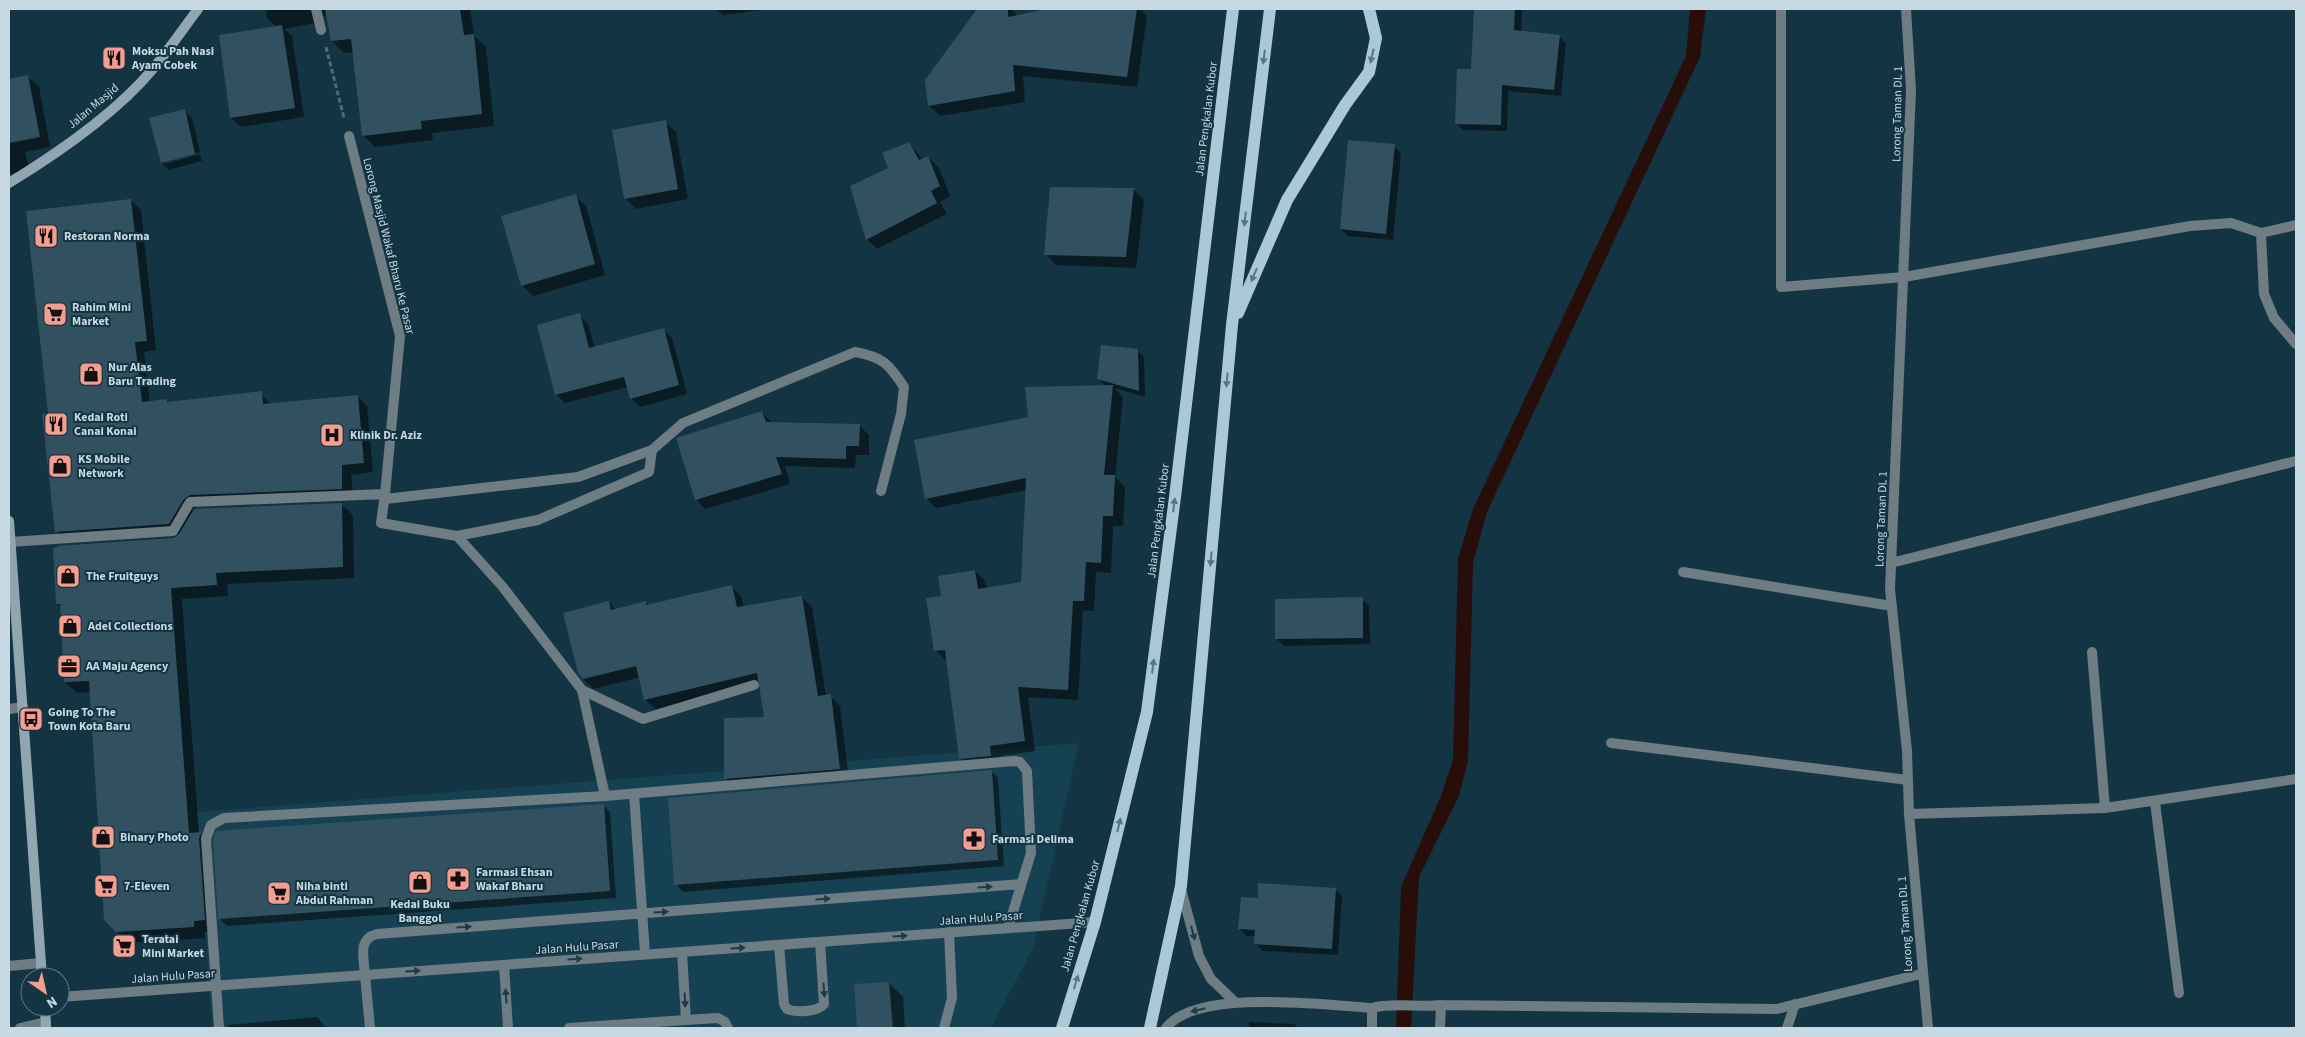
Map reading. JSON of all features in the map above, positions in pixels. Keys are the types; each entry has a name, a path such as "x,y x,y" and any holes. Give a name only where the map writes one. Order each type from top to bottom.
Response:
{"main road":[{"name":"Jalan Pengkalan Kubor","path":"1062,1028 1095,922 1147,712 1233,9"},
{"path":"1150,1028 1156,1009 1180,886 1232,325 1270,9"},
{"path":"1232,325 1287,200 1345,105 1369,72 1376,38 1369,9"}],"street":[{"name":"Jalan Masjid","path":"9,183 49,158 104,115 151,71 198,9"},
{"path":"316,9 321,30"},
{"path":"1781,9 1781,287 1904,277 2190,226 2231,223 2261,233 2296,225"},
{"name":"Lorong Taman DL 1","path":"1906,9 1911,90 1891,563 1892,606 1907,751 1909,814 1921,974 1928,1028"},
{"name":"Lorong Masjid Wakaf Bharu Ke Pasar","path":"349,136 400,336 381,523 457,536"},
{"path":"2261,233 2264,294 2274,318 2296,344"},
{"path":"10,542 173,531 190,502 385,496 578,477 652,450 683,423 855,352 875,356 890,366 904,387 900,414 881,491"},
{"path":"457,536 538,520 649,472 652,450"},
{"path":"1891,563 2296,461"},
{"path":"9,522 41,967"},
{"path":"457,536 502,586 582,690 606,796"},
{"path":"1683,572 1892,606"},
{"path":"2092,652 2105,808"},
{"path":"582,690 642,718 754,685"},
{"path":"9,709 22,708"},
{"path":"1611,743 1908,780"},
{"path":"220,1028 206,839 207,831 217,821 244,817 634,794 1014,761 1024,766 1028,778 1031,853 1008,928"},
{"path":"1909,814 2105,808 2155,802 2296,779"},
{"path":"634,794 645,954"},
{"path":"2155,802 2179,993"},
{"path":"370,1028 363,944 366,939 377,934 1021,884"},
{"path":"1180,886 1200,956 1211,979 1235,1002"},
{"name":"Jalan Hulu Pasar","path":"70,996 1095,922"},
{"path":"944,1028 952,998 949,932"},
{"path":"779,945 784,1004 787,1010 793,1011 817,1009 824,1004 820,942"},
{"path":"682,952 686,1020"},
{"path":"9,966 41,963"},
{"path":"504,965 508,1028"},
{"path":"1166,1028 1187,1013 1235,1002 1377,1007 1441,1005 1776,1009 1921,974"},
{"path":"1787,1028 1795,1004"},
{"path":"1440,1028 1441,1005"},
{"path":"1372,1028 1377,1007"},
{"path":"569,1028 718,1018 725,1022 728,1028"},
{"path":"20,1028 46,1025"}],"path":[{"path":"321,30 349,136"}],"shaded area":[{"path":"1690,9 1706,9 1700,57 1487,512 1473,563 1468,761 1459,796 1419,877 1411,1028 1396,1028 1401,887 1441,796 1453,760 1458,559 1473,509 1686,56"},
{"path":"1079,743 1033,948 991,1028 212,1028 197,812"}],"building":[{"path":"325,9 460,9 464,35 474,34 482,114 421,121 422,129 362,136 351,39 331,41"},
{"path":"977,9 1008,9 1008,17 1047,9 1137,9 1127,77 1013,65 1015,91 928,106 925,80"},
{"path":"1474,9 1515,9 1514,30 1560,35 1554,90 1502,85 1501,125 1455,124 1457,69 1471,69"},
{"path":"282,25 295,108 230,118 219,35"},
{"path":"28,75 40,137 9,143 9,79"},
{"path":"185,109 195,154 161,163 149,118"},
{"path":"666,120 678,189 624,199 612,130"},
{"path":"1348,140 1395,144 1386,234 1340,229"},
{"path":"909,142 919,160 928,156 940,186 931,191 937,203 866,240 850,186 888,168 882,153"},
{"path":"1050,187 1134,188 1126,257 1044,255"},
{"path":"576,194 595,264 521,286 501,216"},
{"path":"131,199 147,341 135,342 142,402 167,399 167,402 262,391 263,404 358,395 364,463 342,465 342,489 190,495 184,499 169,524 55,532 42,414 48,413 26,211"},
{"path":"580,313 589,348 664,328 679,385 630,399 624,377 555,395 537,325"},
{"path":"1101,345 1138,349 1139,391 1097,379"},
{"path":"1113,385 1104,475 1115,475 1113,516 1103,516 1101,563 1086,562 1084,601 1073,601 1068,690 1018,687 1025,741 990,746 991,756 959,759 945,650 934,651 926,598 941,596 938,576 975,570 978,589 1021,582 1026,478 925,499 914,440 1028,417 1025,387"},
{"path":"762,411 766,422 860,424 859,446 846,446 846,459 776,457 782,474 695,500 676,438"},
{"path":"342,503 343,567 216,573 217,585 171,588 189,833 201,832 199,839 205,920 194,921 194,927 116,932 104,920 89,681 64,682 60,604 56,604 53,548 57,548 57,546 174,538 179,534 194,509"},
{"path":"732,585 737,607 802,596 818,696 831,694 840,769 724,779 724,718 764,717 757,673 644,700 636,666 583,679 578,673 563,613 609,601 611,610 646,601 646,605"},
{"path":"1363,597 1363,638 1275,639 1275,599"},
{"path":"992,770 998,860 674,885 668,798"},
{"path":"604,804 610,891 218,919 213,840 216,831"},
{"path":"1258,883 1336,888 1332,949 1254,944 1255,930 1238,929 1241,897 1258,898"},
{"path":"889,982 893,1028 857,1028 854,984"}],"place":[{"name":"Moksu Pah Nasi Ayam Cobek","path":"114,58"},
{"name":"Restoran Norma","path":"46,236"},
{"name":"Rahim Mini Market","path":"55,314"},
{"name":"Nur Alas Baru Trading","path":"91,374"},
{"name":"Kedai Roti Canai Konai","path":"56,424"},
{"name":"Klinik Dr. Aziz","path":"332,435"},
{"name":"KS Mobile Network","path":"60,466"},
{"name":"The Fruitguys","path":"68,576"},
{"name":"Adel Collections","path":"70,626"},
{"name":"AA Maju Agency","path":"69,666"},
{"name":"Going To The Town Kota Baru","path":"31,719"},
{"name":"Binary Photo","path":"103,837"},
{"name":"Farmasi Delima","path":"974,839"},
{"name":"Farmasi Ehsan Wakaf Bharu","path":"458,879"},
{"name":"Kedai Buku Banggol","path":"420,882"},
{"name":"7-Eleven","path":"106,886"},
{"name":"Niha binti Abdul Rahman","path":"279,893"},
{"name":"Teratai Mini Market","path":"124,946"}]}
